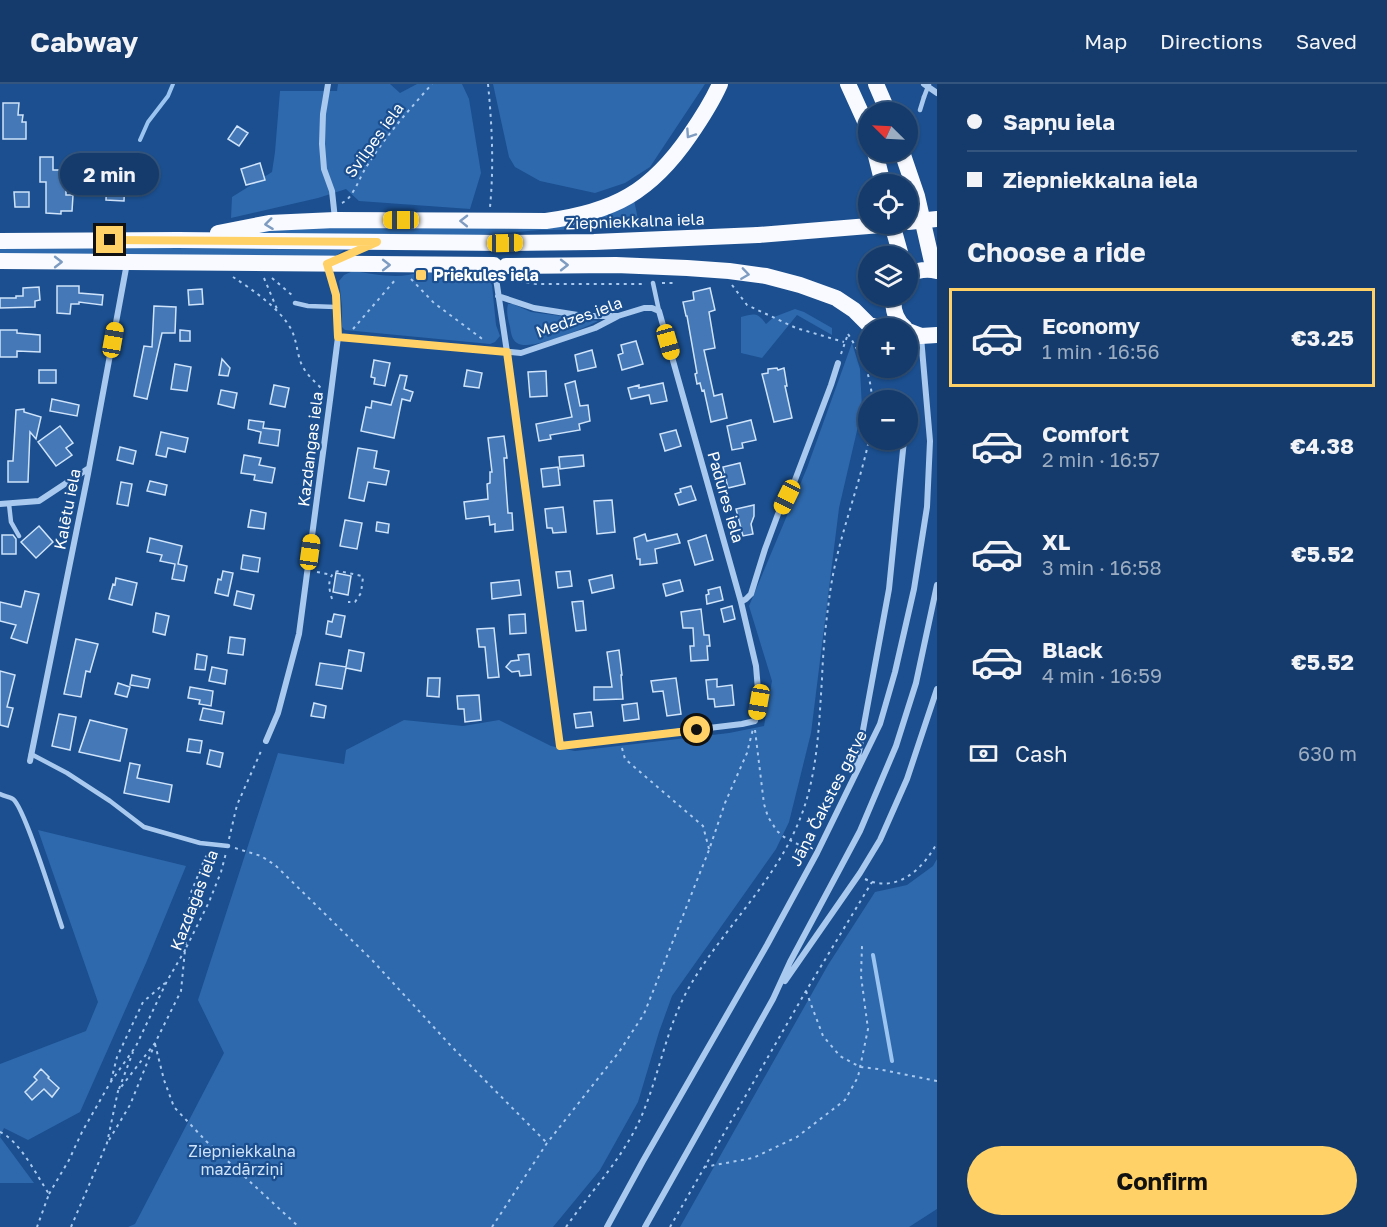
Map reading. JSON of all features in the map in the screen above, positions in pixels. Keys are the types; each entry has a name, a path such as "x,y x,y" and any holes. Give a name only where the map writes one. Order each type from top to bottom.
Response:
{"highway":[{"path":"178,240 334,212 489,221 546,221 570,218 603,208 633,194 651,181 674,158 706,112 720,84"},
{"path":"848,84 858,106"},
{"path":"876,84 884,102"},
{"path":"905,162 917,196 932,262 937,270"},
{"path":"918,221 937,219"},
{"name":"Ziepniekkalna iela","path":"0,241 594,242 758,235 858,227"},
{"name":"Ziepniekkalna iela","path":"327,264 377,242"},
{"name":"Ziepniekkalna iela","path":"0,261 616,265 687,268 766,276 800,285 836,298 862,318"},
{"path":"918,270 937,270"}],"street":[{"path":"328,84 323,114 322,144 324,170 332,191 334,212"},
{"path":"924,84 937,93"},
{"name":"Kalētu iela","path":"31,757 89,468 127,262"},
{"name":"Kazdangas iela","path":"266,741 278,713 299,634 331,397 342,337 336,295 327,264"},
{"path":"500,265 498,296 560,746 755,721"},
{"path":"498,296 534,308 584,316 618,316"},
{"name":"Medzes iela","path":"342,337 521,353 595,328 618,316 644,308 659,311"},
{"name":"Padures iela","path":"659,311 741,602 756,666 759,702 755,721"},
{"name":"Jāņa Čakstes gatve","path":"607,1227 817,853 880,724 896,672 914,589 927,507 930,441 918,333"},
{"path":"741,602 751,594 778,514 795,480 838,363"},
{"path":"854,775 889,589 903,450"},
{"path":"0,504 39,501 89,468"},
{"path":"773,999 790,962 860,831 896,746 916,683 937,585"},
{"path":"645,1227 773,999 812,939 860,873 880,840 907,779 937,689"}],"lane":[{"path":"920,110 929,84"},
{"name":"Padures iela","path":"653,284 659,311"},
{"path":"295,303 336,307"},
{"path":"9,504 11,522 19,536"},
{"path":"31,757 67,773 144,827 200,843 228,846"},
{"path":"0,794 13,799 18,806 62,927"}],"path":[{"name":"Svilpes iela","path":"334,212 348,199 366,167 386,139 432,84"},
{"path":"488,84 493,176 489,221"},
{"path":"229,275 246,285 278,312 291,329 301,363 312,379 331,397"},
{"path":"262,276 278,312"},
{"path":"270,276 292,296 295,303"},
{"path":"342,337 396,279"},
{"path":"411,279 434,303 499,351"},
{"path":"729,281 747,305 796,328 844,342"},
{"path":"838,363 848,334 865,364 871,390"},
{"path":"566,1227 603,1179 635,1129 687,992 701,969 764,883 790,840 803,809 817,749 826,624 834,567 867,450"},
{"path":"308,570 332,575"},
{"path":"332,599 328,589 335,571 362,576 361,592 355,602 348,602"},
{"path":"755,721 764,804 768,817 777,831 805,848"},
{"path":"492,1227 547,1143 619,1052 644,1014 709,850 725,803 747,753 755,721"},
{"path":"619,739 626,759 703,826 709,850"},
{"name":"Kazdagas iela","path":"71,1227 108,1143 118,1091 155,1043 181,991 185,950 221,872 237,805 266,741"},
{"path":"865,879 884,884 896,883 922,865 937,843"},
{"path":"118,1091 136,1046 167,981 185,950 190,895 205,858 215,845"},
{"path":"228,846 261,856 275,865 372,960 452,1047 547,1143"},
{"path":"670,1227 806,990 872,882"},
{"path":"704,1167 753,1158 797,1137 845,1100 858,1077 868,1029 861,976 862,946"},
{"path":"110,1083 117,1057 143,1002 167,981"},
{"path":"806,990 823,1036 840,1056 860,1067 937,1081"},
{"path":"108,1143 130,1105 155,1043"},
{"path":"155,1043 164,1080 174,1107 206,1141 299,1227"},
{"path":"37,1227 49,1194 82,1132 110,1083 136,1046"},
{"path":"0,1132 9,1137 49,1194"}],"green space":[{"path":"338,84 390,84 400,93 417,84 462,84 469,99 481,173 470,209 359,201 346,189 318,198 231,218 232,197 272,172 280,91 337,91"},
{"path":"493,84 705,84 650,167 625,183 595,193 540,181 515,167 509,157"},
{"path":"634,200 640,229 540,230 468,236 255,235 255,231 291,227 518,227"},
{"path":"0,246 344,250 329,257 0,254"},
{"path":"353,271 395,276 420,272 484,273 492,285 496,325 500,336 490,344 345,330 342,327 339,281 344,275"},
{"path":"508,304 531,312 598,321 545,342 524,345 517,343 512,336"},
{"path":"795,309 832,328 832,335 797,315 762,358 741,353 741,317 756,315 766,324 774,317"},
{"name":"Ziepniekkalna mazdārziņi","path":"852,343 858,362 858,378 860,378 861,390 858,390 858,426 839,508 811,733 789,822 776,849 672,996 638,1102 600,1170 553,1227 128,1227 135,1224 224,1053 198,1000 278,753 344,764 346,750 404,720 463,726 499,720 551,746 575,751 729,733 764,726 772,681 749,606 807,468"},
{"path":"38,830 186,866 80,1112 28,1140 4,1128 0,1137 0,1064 86,1031 98,1002"},
{"path":"937,859 937,1209 909,1227 680,1227 828,965 875,892 907,885 933,866"},
{"path":"0,1137 34,1183 0,1183"}],"building":[{"path":"3,103 19,103 18,115 23,115 22,122 26,122 26,139 3,139"},
{"path":"237,126 248,133 239,146 228,139"},
{"path":"40,157 53,157 53,170 66,170 66,195 73,195 72,211 61,211 61,214 46,213 46,182 40,182"},
{"path":"260,163 265,180 246,185 241,169"},
{"path":"107,175 125,176 124,201 106,200"},
{"path":"14,192 29,192 29,207 15,207"},
{"path":"57,286 79,286 79,293 103,295 102,305 79,302 79,304 71,304 70,314 57,313"},
{"path":"39,287 40,300 35,301 35,307 0,308 0,298 16,298 16,296 23,296 23,288"},
{"path":"710,288 715,310 709,312 715,348 704,350 714,396 722,394 727,418 711,422 704,390 702,391 700,383 697,384 695,374 697,373 683,302 694,300 693,292"},
{"path":"202,289 203,304 189,305 188,290"},
{"path":"154,306 176,307 175,333 162,333 147,399 134,396 144,346 152,347"},
{"path":"0,330 17,330 17,333 40,335 40,352 17,351 17,357 0,357"},
{"path":"180,330 190,331 190,341 180,341"},
{"path":"636,341 643,364 622,370 618,355 623,353 621,345"},
{"path":"592,350 596,367 578,371 575,355"},
{"path":"222,359 230,368 228,376 219,375"},
{"path":"374,360 390,363 385,386 374,384 375,378 371,377"},
{"path":"175,364 191,367 187,391 171,389"},
{"path":"777,368 778,370 784,368 787,386 785,386 792,418 774,422 762,374 768,373 768,369"},
{"path":"39,370 56,370 56,383 39,383"},
{"path":"467,370 482,373 479,388 464,386"},
{"path":"546,371 547,396 530,397 528,372"},
{"path":"400,375 407,376 404,389 413,392 410,401 402,399 394,438 361,431 366,407 371,408 372,401 391,405"},
{"path":"575,381 580,406 588,405 590,421 579,424 580,430 550,435 551,439 539,441 536,424 572,417 565,384"},
{"path":"663,383 667,401 651,404 649,395 631,399 628,388"},
{"path":"274,385 289,388 285,407 270,404"},
{"path":"221,390 237,393 234,408 218,404"},
{"path":"52,399 79,405 77,416 50,411"},
{"path":"24,409 24,412 41,417 36,439 30,432 28,482 8,482 8,461 13,461 16,410"},
{"path":"249,420 264,422 263,428 280,430 278,446 259,443 261,432 248,429"},
{"path":"751,420 756,440 742,443 743,448 732,450 727,426"},
{"path":"60,426 73,443 66,448 72,455 56,466 38,442"},
{"path":"676,430 681,446 665,451 660,434"},
{"path":"161,432 188,438 185,452 168,448 166,457 156,455"},
{"path":"504,436 507,458 504,458 508,513 512,513 513,530 495,532 495,524 490,525 489,516 466,519 464,502 488,499 487,484 490,483 490,472 492,472 488,438"},
{"path":"120,447 136,451 133,464 117,460"},
{"path":"358,448 377,451 374,468 389,471 386,485 368,482 364,501 349,498"},
{"path":"244,455 261,458 259,465 275,468 272,483 254,480 255,475 241,473"},
{"path":"583,455 584,466 560,469 559,457"},
{"path":"740,463 745,484 728,488 723,467"},
{"path":"558,467 560,485 543,487 541,469"},
{"path":"150,481 167,485 165,495 147,491"},
{"path":"121,482 132,484 128,506 117,504"},
{"path":"691,486 696,500 679,505 675,494 681,492 680,489"},
{"path":"612,500 615,532 597,534 594,501"},
{"path":"754,505 751,524 753,534 743,536 736,509"},
{"path":"563,507 566,532 553,533 552,528 547,528 545,509"},
{"path":"251,510 266,513 264,529 248,527"},
{"path":"345,520 362,523 357,549 340,546"},
{"path":"377,522 389,524 388,533 376,531"},
{"path":"39,526 53,542 36,558 21,542"},
{"path":"645,534 647,541 677,534 680,543 655,549 657,563 640,565 634,538"},
{"path":"2,535 13,535 16,539 16,554 2,554"},
{"path":"706,535 713,560 695,565 688,541"},
{"path":"150,538 182,546 178,564 187,566 184,581 172,579 175,564 160,561 162,555 147,552"},
{"path":"243,555 260,558 258,572 241,569"},
{"path":"223,571 233,573 228,596 215,593 218,579 221,580"},
{"path":"570,571 572,586 558,588 556,572"},
{"path":"336,573 351,576 348,595 333,592"},
{"path":"612,575 614,588 592,593 589,580"},
{"path":"116,578 137,583 132,605 109,599"},
{"path":"519,580 521,595 492,599 491,583"},
{"path":"680,580 683,591 666,596 663,584"},
{"path":"720,587 723,600 707,604 708,590"},
{"path":"25,591 39,594 27,643 11,638 16,625 0,621 0,602 21,607"},
{"path":"237,591 254,595 251,609 234,605"},
{"path":"583,601 586,630 576,631 572,602"},
{"path":"732,606 735,619 724,622 721,609"},
{"path":"701,609 704,635 709,635 708,660 691,661 690,646 694,646 693,628 683,628 681,612"},
{"path":"156,613 169,616 165,635 153,632"},
{"path":"334,614 345,616 341,637 326,634 328,621 332,622"},
{"path":"525,614 526,633 510,634 509,615"},
{"path":"494,628 499,677 488,678 485,647 479,647 477,629"},
{"path":"230,637 245,639 243,655 228,653"},
{"path":"76,639 98,644 90,672 86,671 81,697 64,694"},
{"path":"349,650 364,653 361,671 346,668 342,689 316,685 320,663 346,667"},
{"path":"619,650 623,699 594,700 594,687 612,687 607,652"},
{"path":"197,654 207,656 205,670 195,669"},
{"path":"529,654 531,675 520,676 519,671 512,672 506,667 511,661 519,660 518,655"},
{"path":"212,667 227,670 225,684 209,681"},
{"path":"0,671 15,675 7,707 13,708 8,727 0,725"},
{"path":"132,675 150,679 148,688 130,685"},
{"path":"428,678 440,678 439,697 427,696"},
{"path":"676,678 681,714 667,716 663,691 653,692 651,681"},
{"path":"717,679 717,687 732,685 734,705 715,707 714,699 708,699 706,680"},
{"path":"118,683 130,687 127,697 115,694"},
{"path":"190,687 213,691 211,706 199,704 200,700 188,698"},
{"path":"479,695 481,720 465,722 464,709 458,709 457,696"},
{"path":"314,703 326,706 324,718 311,716"},
{"path":"637,703 639,719 624,721 622,705"},
{"path":"203,708 224,712 222,724 200,720"},
{"path":"591,712 593,726 576,728 574,714"},
{"path":"59,714 76,717 70,750 52,746"},
{"path":"90,720 127,729 120,761 79,752"},
{"path":"189,739 202,741 200,753 187,751"},
{"path":"210,750 223,753 220,767 207,764"},
{"path":"130,763 140,765 137,778 172,785 169,802 124,793"},
{"path":"41,1069 59,1088 52,1097 44,1089 32,1100 25,1092 37,1080 34,1077"}],"waterway":[{"path":"140,140 148,122 168,96 173,84"},
{"path":"873,955 892,1061"}],"place":[{"name":"Priekules iela","path":"421,275"}],"route":[{"path":"110,240 377,242 327,264 336,295 338,337 507,352 560,746 697,730"}]}
